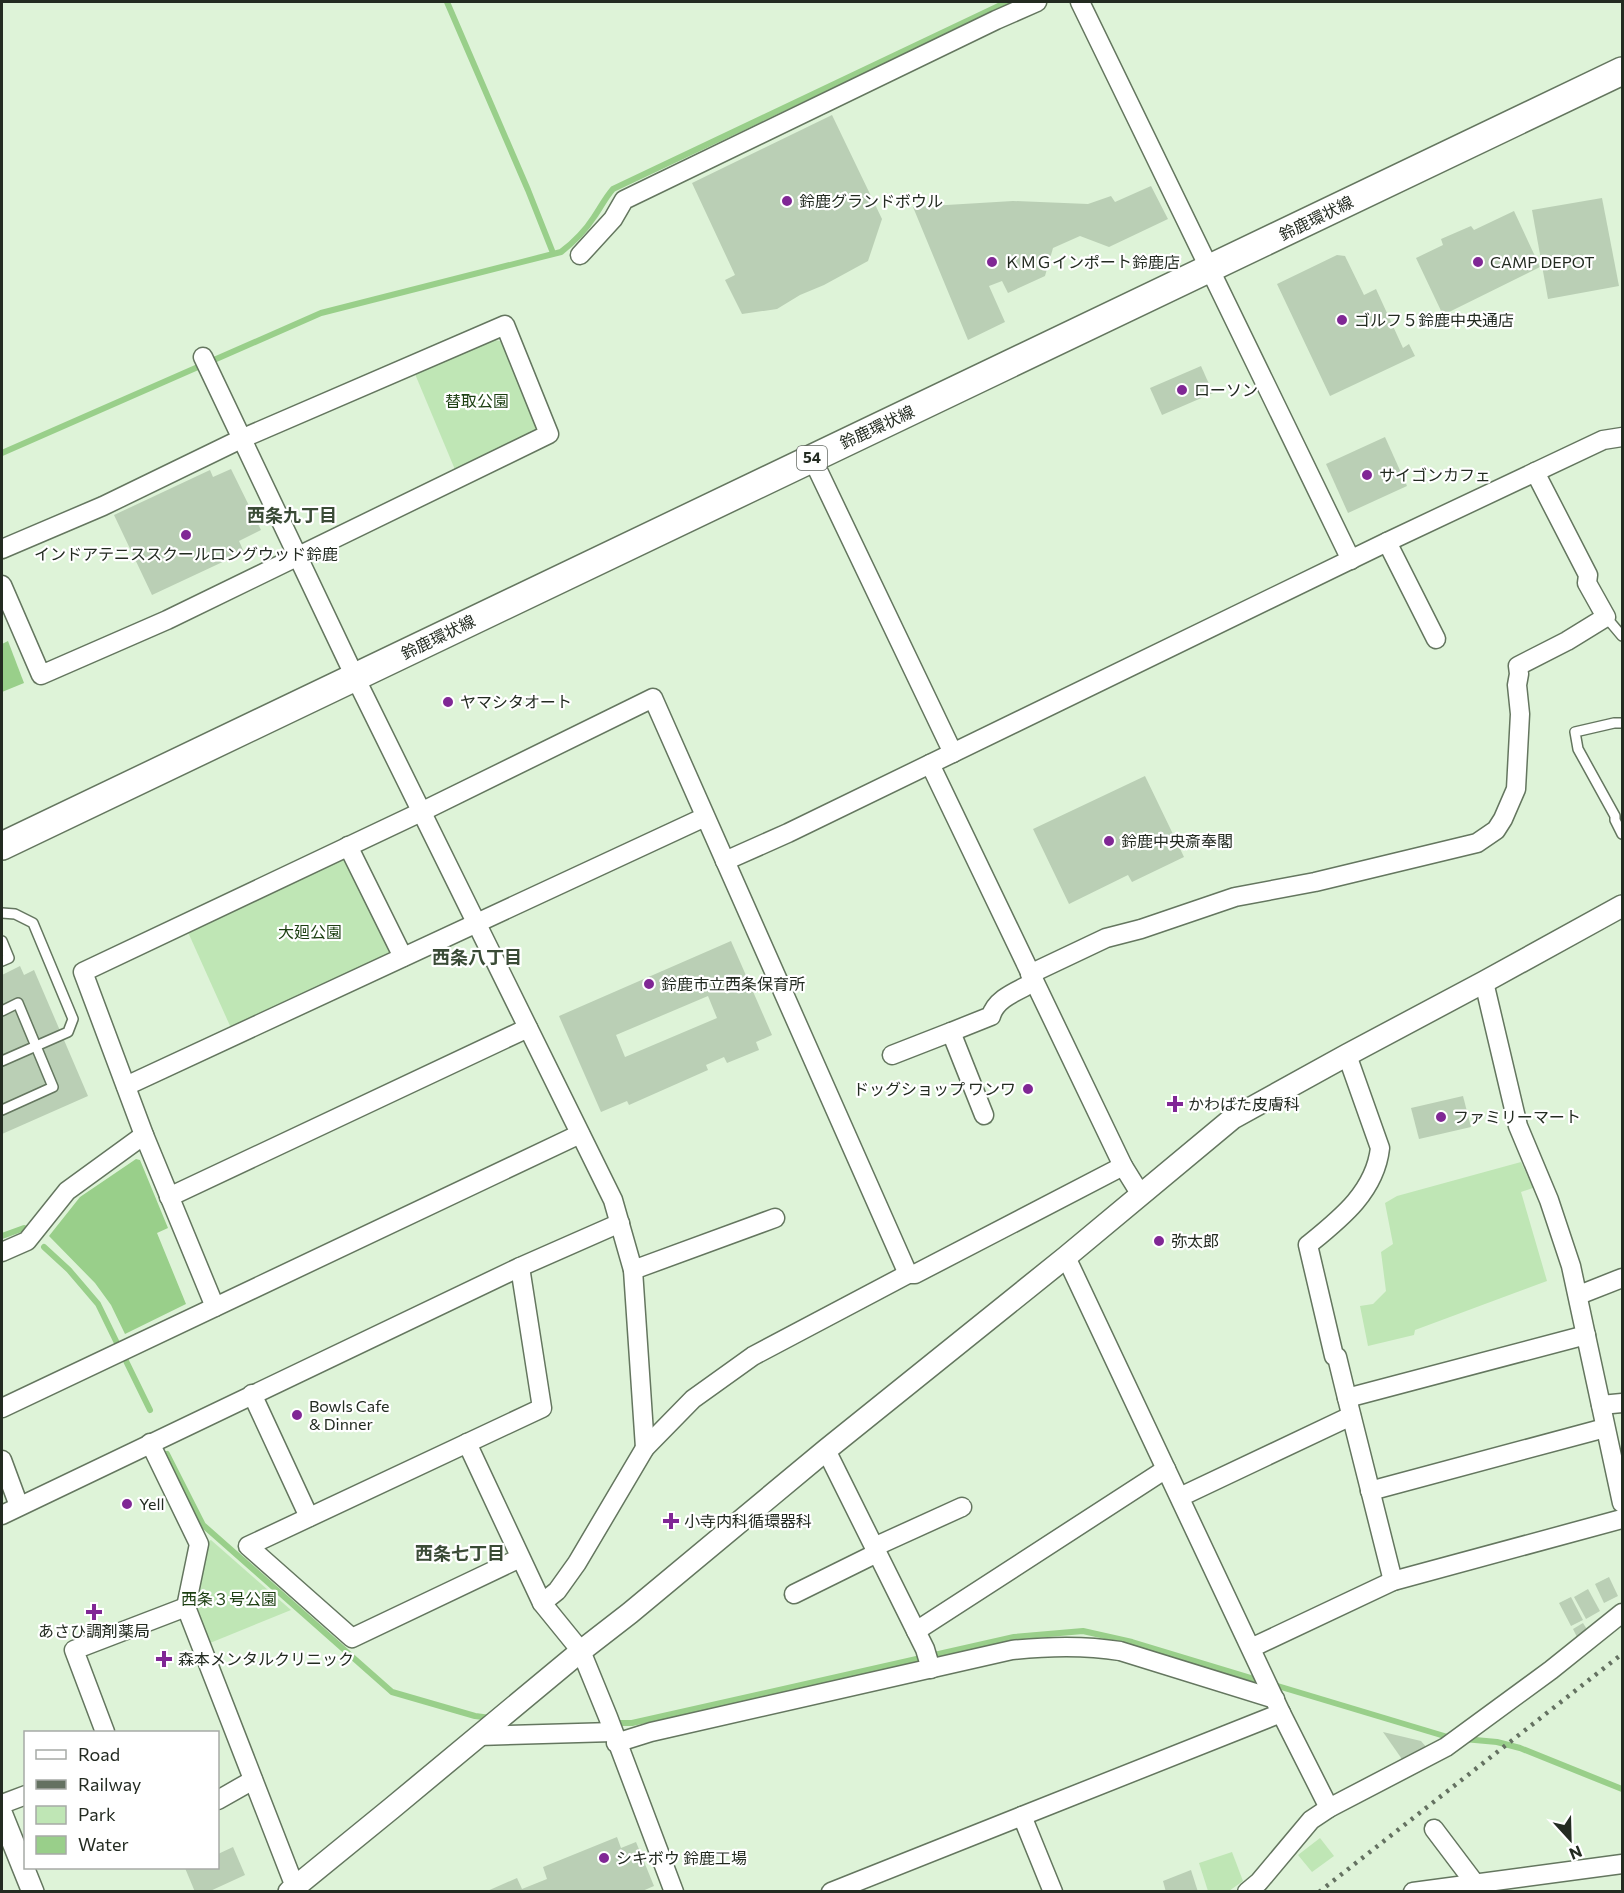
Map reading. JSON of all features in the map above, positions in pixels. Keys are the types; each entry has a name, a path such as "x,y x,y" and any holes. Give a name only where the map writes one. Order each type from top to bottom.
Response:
{"main road":[{"name":"鈴鹿環状線","path":"2,846 1623,71"}],"street":[{"path":"580,255 613,219 624,200 1037,2"},
{"path":"1080,2 1351,560"},
{"path":"2,549 103,506 241,439 505,325 549,434 167,620 41,675 2,585"},
{"path":"203,357 355,677 613,1200 633,1270 645,1448"},
{"path":"726,861 1535,472 1603,440 1623,437"},
{"path":"812,458 953,753"},
{"path":"892,1055 991,1016 993,1008 1032,978 1106,938 1235,897 1314,882 1477,843 1496,830 1516,789 1520,714 1518,666 1567,641 1606,617 1587,583 1588,575 1535,472"},
{"path":"1387,542 1436,639"},
{"path":"215,1307 144,1135 83,972 421,812 653,698 908,1274"},
{"path":"930,764 1123,1166 1141,1195"},
{"path":"126,1086 705,817"},
{"path":"348,846 403,957"},
{"path":"150,1443 199,1544 186,1607 253,1780 292,1889 1233,1118 1623,906"},
{"path":"1484,982 1518,1126 1549,1200 1579,1295 1605,1428 1623,1503"},
{"path":"169,1197 528,1028"},
{"path":"951,1032 984,1115"},
{"path":"1347,1054 1380,1148 1379,1156 1371,1181 1357,1200 1308,1245 1334,1356 1337,1357 1393,1581"},
{"path":"2,1408 580,1134"},
{"path":"2,1252 27,1241 67,1191 144,1135"},
{"path":"542,1603 557,1591 578,1563 645,1448 693,1399 753,1356 908,1274 915,1274 1123,1166"},
{"path":"633,1270 775,1218"},
{"path":"2,1515 252,1394 620,1222"},
{"path":"1066,1257 1329,1808"},
{"path":"520,1267 542,1408 248,1546 352,1638 520,1558"},
{"path":"1579,1295 1623,1278"},
{"path":"1180,1497 1349,1407 1586,1335"},
{"path":"252,1394 309,1517"},
{"path":"1601,1405 1623,1403"},
{"path":"1370,1491 1605,1428"},
{"path":"467,1443 542,1603 581,1651 674,1892"},
{"path":"826,1450 925,1649 931,1669"},
{"path":"2,1460 20,1506"},
{"path":"916,1631 1166,1469"},
{"path":"794,1594 962,1507"},
{"path":"1251,1648 1393,1581 1623,1519"},
{"path":"105,1731 74,1650 186,1607"},
{"path":"1247,1892 1259,1882 1311,1820 1329,1808 1446,1747 1623,1614"},
{"path":"478,1736 674,1727 1012,1650 1046,1647 1095,1647 1120,1652 1276,1701"},
{"path":"831,1892 869,1885 1276,1701"},
{"path":"219,1799 253,1780"},
{"path":"2,1804 24,1796"},
{"path":"2,1815 33,1892"},
{"path":"1022,1816 1053,1892"},
{"path":"1434,1829 1474,1882"},
{"path":"1413,1892 1474,1882 1623,1864"}],"lane":[{"path":"1606,617 1623,636"},
{"path":"1623,723 1575,732 1578,749 1623,834"},
{"path":"2,913 15,914 33,923 73,1019 68,1032 2,1061"},
{"path":"2,940 9,958 2,961"},
{"path":"2,1011 18,1003 53,1088 2,1110"}],"green space":[{"name":"替取公園","path":"495,340 504,342 537,425 534,434 456,472 415,374"},
{"name":"大廻公園","path":"341,857 349,859 392,947 388,957 231,1028 187,930"},
{"path":"1521,1162 1533,1188 1521,1192 1547,1281 1415,1330 1414,1335 1368,1346 1360,1306 1373,1304 1386,1291 1381,1252 1393,1244 1385,1203 1397,1196"},
{"name":"西条３号公園","path":"211,1540 291,1610 210,1643 194,1600 204,1543"},
{"path":"1320,1838 1334,1856 1312,1872 1298,1855"},
{"path":"1232,1852 1243,1881 1229,1891 1208,1891 1199,1863"}],"water":[{"path":"8,641 24,683 2,692 2,644"},
{"path":"136,1159 140,1160 168,1228 157,1233 186,1304 125,1334 111,1305 95,1283 49,1236 80,1197"}],"building":[{"name":"鈴鹿グランドボウル","path":"832,115 882,219 868,261 777,309 742,314 725,280 735,275 692,183"},
{"name":"ＫＭＧインポート鈴鹿店","path":"1151,186 1168,219 1109,247 1080,236 1053,248 1045,276 1008,293 1002,281 989,286 1005,322 968,340 913,207 1013,201 1088,204 1111,196 1115,202"},
{"path":"1602,198 1619,286 1548,299 1532,210"},
{"name":"CAMP DEPOT","path":"1514,211 1540,267 1443,315 1416,258 1443,245 1441,239 1471,226 1474,230"},
{"name":"ゴルフ５鈴鹿中央通店","path":"1337,255 1345,256 1364,295 1376,289 1403,348 1409,344 1415,356 1330,396 1277,284"},
{"name":"ローソン","path":"1201,366 1213,393 1162,415 1150,388"},
{"name":"サイゴンカフェ","path":"1385,437 1407,486 1348,513 1326,464"},
{"name":"インドアテニススクールロングウッド鈴鹿","path":"231,469 261,530 239,541 244,552 152,595 114,515 210,470 213,477"},
{"path":"1145,776 1184,857 1132,882 1128,875 1069,904 1033,829"},
{"path":"731,941 772,1035 756,1042 759,1050 727,1063 724,1057 706,1065 708,1070 629,1105 627,1101 601,1112 559,1016","holes":["708,996 717,1018 625,1057 616,1035"]},
{"path":"20,966 24,975 34,970 88,1096 2,1134 2,975"},
{"name":"ファミリーマート","path":"1463,1096 1471,1127 1419,1139 1411,1108"},
{"path":"1609,1577 1618,1596 1604,1603 1595,1584"},
{"path":"1588,1589 1600,1611 1586,1619 1574,1597"},
{"path":"1571,1597 1583,1620 1571,1626 1559,1603"},
{"path":"1583,1623 1588,1631 1577,1637 1573,1629"},
{"path":"1383,1732 1421,1741 1427,1748 1404,1762"},
{"name":"シキボウ 鈴鹿工場","path":"617,1837 621,1848 636,1842 654,1886 640,1892 485,1892 517,1878 522,1889 547,1879 543,1867"},
{"path":"233,1847 245,1875 208,1892 195,1892 185,1869 219,1869 219,1854"},
{"path":"1191,1870 1198,1892 1166,1892 1163,1881"}],"waterway":[{"path":"447,2 553,253"},
{"path":"2,453 321,313 561,252 587,227 613,189 1007,2"},
{"path":"2,1236 24,1228"},
{"path":"44,1247 69,1270 98,1304 117,1343"},
{"path":"126,1361 150,1410"},
{"path":"167,1454 203,1525 392,1692 475,1716 491,1718"},
{"path":"613,1723 632,1723 1014,1637 1083,1631 1132,1642 1261,1681"},
{"path":"1271,1684 1451,1738"},
{"path":"1464,1739 1497,1742 1520,1748 1622,1789"}],"railway":[{"path":"1319,1892 1622,1654"}],"place":[{"name":"鈴鹿グランドボウル","path":"787,201"},
{"name":"ＫＭＧインポート鈴鹿店","path":"992,262"},
{"name":"CAMP DEPOT","path":"1478,262"},
{"name":"ゴルフ５鈴鹿中央通店","path":"1342,320"},
{"name":"ローソン","path":"1182,390"},
{"name":"サイゴンカフェ","path":"1367,475"},
{"name":"インドアテニススクールロングウッド鈴鹿","path":"186,535"},
{"name":"ヤマシタオート","path":"448,702"},
{"name":"鈴鹿中央斎奉閣","path":"1109,841"},
{"name":"鈴鹿市立西条保育所","path":"649,984"},
{"name":"ドッグショップ ワンワ","path":"1028,1089"},
{"name":"かわばた皮膚科","path":"1175,1104"},
{"name":"ファミリーマート","path":"1441,1117"},
{"name":"弥太郎","path":"1159,1241"},
{"name":"Bowls Cafe & Dinner","path":"297,1415"},
{"name":"Yell","path":"127,1504"},
{"name":"小寺内科循環器科","path":"671,1521"},
{"name":"あさひ調剤薬局","path":"94,1612"},
{"name":"森本メンタルクリニック","path":"164,1659"},
{"name":"シキボウ 鈴鹿工場","path":"604,1858"}],"district":[{"name":"西条九丁目","path":"292,516"},
{"name":"西条八丁目","path":"477,958"},
{"name":"西条七丁目","path":"460,1554"}]}
